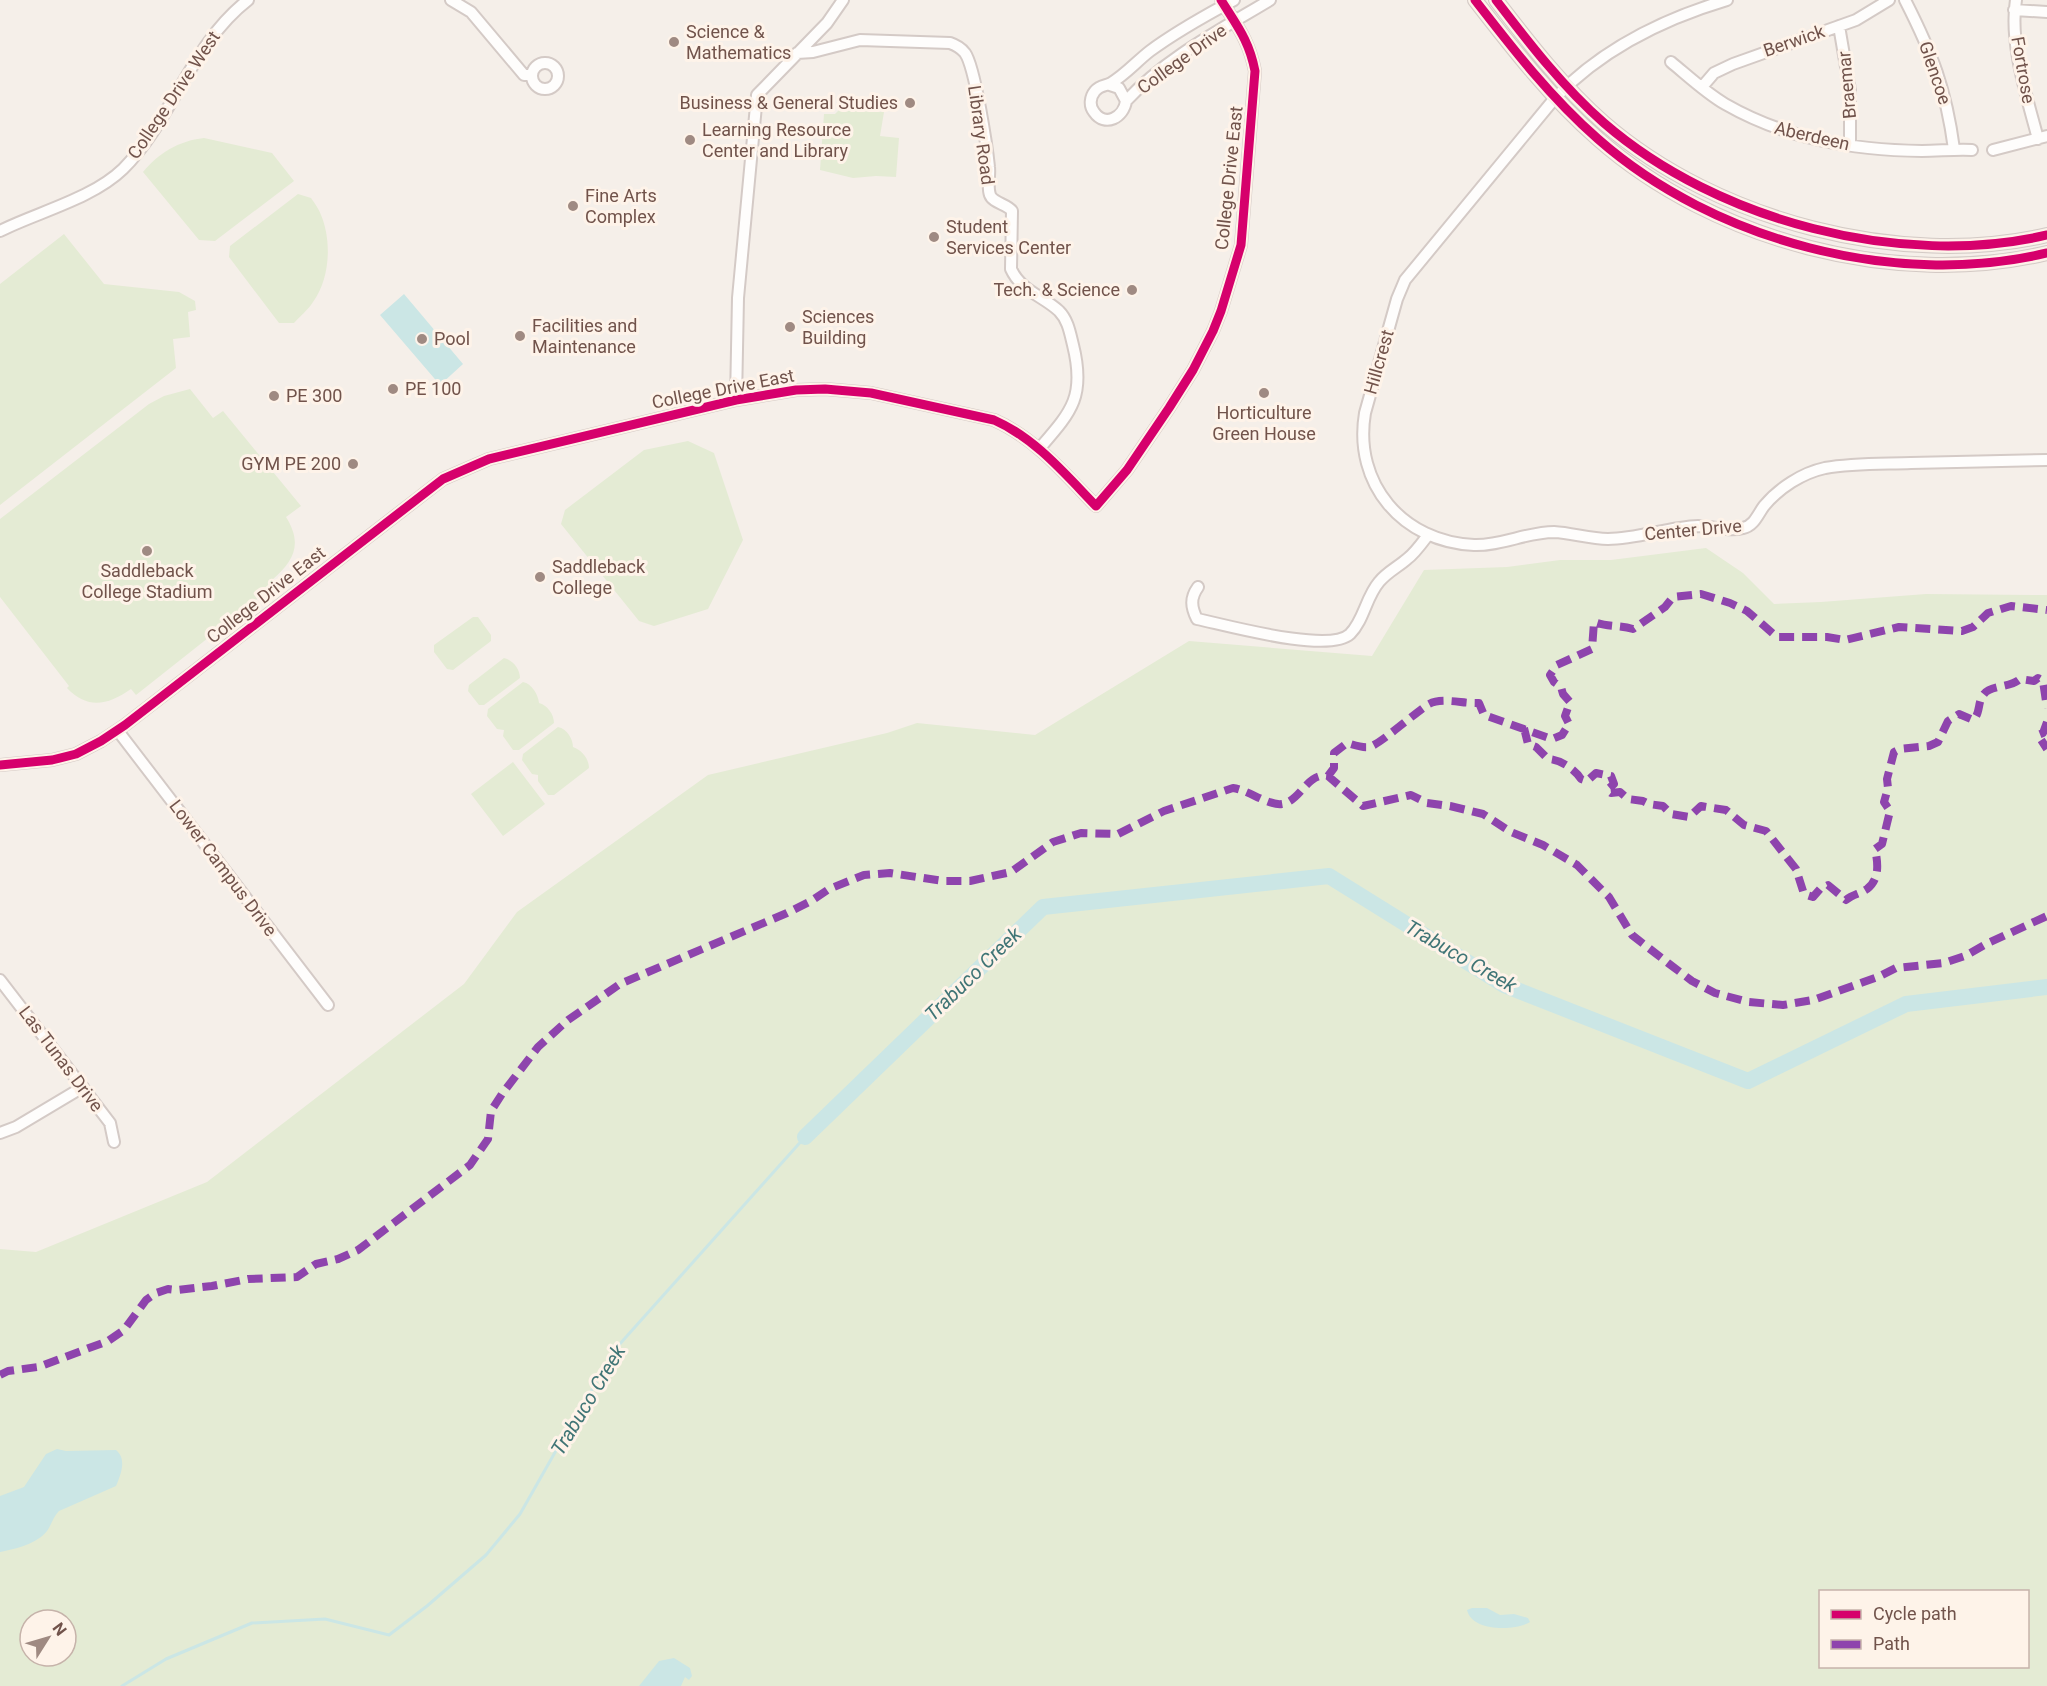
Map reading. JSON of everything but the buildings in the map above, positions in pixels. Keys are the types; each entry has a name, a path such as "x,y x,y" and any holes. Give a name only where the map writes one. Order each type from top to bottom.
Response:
{"main road":[{"path":"1475,0 1555,98 1598,139 1658,184 1696,206 1752,230 1822,252 1884,262 1962,265 2024,259 2047,253"},
{"path":"1496,0 1566,86 1604,123 1667,169 1760,212 1827,231 1884,242 1961,247 2019,241 2047,235"}],"street":[{"name":"College Drive West","path":"0,231 82,195 121,171 161,121 213,35 248,0"},
{"path":"451,0 471,12 524,75 532,75"},
{"path":"736,400 738,298 756,95 827,23 843,0"},
{"name":"College Drive","path":"1226,2 1153,49 1110,84 1098,88 1090,103 1094,113 1103,119 1114,119 1123,112 1126,101 1139,87 1181,55 1270,0"},
{"name":"Hillcrest","path":"1428,535 1403,520 1376,487 1368,468 1362,431 1397,299 1405,280 1555,98 1578,75 1634,38 1683,15 1727,0"},
{"name":"Berwick","path":"1702,87 1714,73 1733,64 1856,20 1889,0"},
{"name":"Glencoe","path":"1905,0 1931,53 1942,85 1954,149"},
{"path":"1226,2 1234,21"},
{"path":"2015,5 2047,12"},
{"name":"Fortrose","path":"2015,5 2019,66 2042,137"},
{"name":"College Drive East","path":"0,765 68,757 84,751 118,731 443,479 489,459 736,400 796,390 825,389 871,393 994,420 1012,429 1038,449 1096,506 1127,470 1193,370 1213,331 1241,245 1255,71 1252,52 1245,36 1234,21"},
{"name":"Braemar","path":"1839,26 1850,90 1850,145"},
{"name":"Library Road","path":"797,53 813,52 860,40 950,43 966,53 990,169 990,194 994,200 1005,204 1012,211 1011,269 1019,282 1063,316 1077,361 1075,400 1065,418 1038,449"},
{"name":"Aberdeen","path":"1671,62 1723,103 1765,125 1818,141 1896,150 1972,150"},
{"name":"College Drive","path":"1110,84 1122,92 1126,101"},
{"path":"1992,150 2042,137"},
{"name":"Center Drive","path":"1428,535 1448,542 1476,545 1504,541 1533,533 1556,532 1610,539 1672,528 1699,526 1745,528 1755,520 1780,489 1823,468 1855,464 2047,460"},
{"path":"1198,587 1191,607 1197,619 1313,642 1336,640 1348,636 1358,625 1377,584 1409,558 1428,535"},
{"name":"Lower Campus Drive","path":"118,731 328,1005"},
{"name":"Las Tunas Drive","path":"0,980 110,1123 114,1142"},
{"path":"0,1132 16,1127 83,1087"}],"green space":[{"path":"839,110 884,112 880,136 899,138 896,177 853,178 820,170 824,114 835,114"},
{"path":"204,138 272,153 294,181 215,241 199,240 143,172 156,159 177,145"},
{"path":"298,194 311,198 321,215 327,236 328,260 319,293 311,305 294,323 279,323 229,257 230,246"},
{"path":"64,234 104,284 179,292 195,301 196,310 188,312 190,337 173,339 176,368 0,505 0,284"},
{"name":"Saddleback College Stadium","path":"190,389 213,418 223,411 301,506 286,517 294,536 294,552 286,566 272,580 275,585 136,695 131,689 106,702 83,700 67,688 69,686 0,597 0,519 149,404 164,396"},
{"path":"688,441 714,453 743,540 708,609 654,626 639,621 561,524 565,510 644,450"},
{"path":"1706,548 1743,573 1774,604 1926,594 2047,595 2047,1686 0,1686 0,1249 36,1252 207,1182 464,984 517,912 708,775 887,733 917,723 1035,735 1189,641 1372,656 1424,570 1507,567 1560,560 1611,560"},
{"path":"473,617 478,617 491,635 491,641 453,670 447,669 434,652 434,645"},
{"path":"504,658 515,665 520,678 484,705 479,705 468,691 469,685"},
{"path":"523,682 534,690 539,703 551,713 554,723 519,750 513,750 503,736 504,730 497,729 487,716 488,709"},
{"path":"558,727 569,735 573,747 584,755 589,768 554,795 548,795 538,781 538,775 532,774 522,760 523,754"},
{"path":"513,762 545,804 503,836 471,794"}],"water":[{"name":"Pool","path":"404,294 463,364 440,385 380,315"},
{"path":"57,1449 66,1451 116,1450 122,1462 116,1486 59,1511 43,1536 32,1543 0,1552 0,1496 24,1487 46,1454"},
{"path":"1487,1608 1500,1615 1514,1614 1528,1618 1530,1622 1505,1628 1485,1626 1471,1617 1467,1610"},
{"path":"674,1658 690,1668 692,1676 689,1680 685,1677 681,1686 639,1686 659,1661"}],"waterway":[{"name":"Trabuco Creek","path":"805,1137 1043,907 1329,876 1504,985 1748,1081 1906,1004 2047,987"},
{"name":"Trabuco Creek","path":"122,1686 166,1659 252,1623 325,1619 389,1635 427,1606 486,1555 520,1514 618,1346 805,1137"}],"marked path":[{"path":"1328,776 1334,768 1334,753 1347,743 1364,747 1374,745 1423,708 1435,702 1479,703 1484,715 1552,739 1562,735 1569,724 1565,716 1570,702 1550,675 1557,665 1592,649 1594,622 1633,629 1665,607 1673,597 1701,594 1730,603 1747,611 1777,637 1827,637 1845,640 1899,627 1962,631 1973,627 1988,613 2011,606 2047,610"},
{"path":"1524,728 1528,744 1536,747 1548,759 1566,765 1581,779 1587,781 1596,773 1611,776 1614,784 1607,790 1611,793 1620,792 1628,799 1663,806 1671,814 1689,817 1701,806 1726,810 1744,825 1766,831 1796,869 1804,894 1813,897 1820,889 1828,885 1846,900 1867,889 1876,876 1875,849 1882,844 1890,811 1884,802 1894,752 1900,749 1929,746 1938,742 1948,721 1959,714 1973,720 1982,697 1987,691 2020,679 2034,681 2038,678 2043,681 2047,708"},
{"path":"2047,722 2043,733 2038,735 2047,749"},
{"path":"0,1375 8,1371 38,1367 108,1341 124,1330 146,1300 156,1293 168,1289 212,1286 248,1279 297,1277 316,1264 338,1259 358,1250 470,1165 488,1139 491,1111 538,1047 568,1020 620,984 787,913 829,889 864,875 890,873 943,881 970,881 1011,872 1053,842 1081,833 1118,834 1164,811 1233,788 1271,803 1282,804 1289,802 1315,778 1328,776 1363,806 1411,795 1427,803 1483,814 1511,832 1543,845 1577,865 1609,897 1632,935 1692,981 1715,993 1748,1002 1783,1005 1813,1000 1878,977 1896,968 1944,963 1965,956 2047,916"}],"cycle path":[{"path":"0,765 52,760 76,754 101,741 125,725 443,479 489,459 736,400 796,390 825,389 871,393 994,420 1036,447 1061,469 1096,506 1127,470 1193,370 1221,311 1241,245 1255,71 1246,42 1221,0"},
{"path":"1475,0 1533,72 1564,107 1598,139 1644,175 1696,205 1751,229 1809,248 1869,260 1929,265 1989,263 2047,253"},
{"path":"1496,0 1561,80 1604,123 1649,157 1700,187 1755,210 1813,228 1872,240 1932,246 1991,244 2047,235"}],"place":[{"name":"Science & Mathematics","path":"674,42"},
{"name":"Business & General Studies","path":"910,103"},
{"name":"Learning Resource Center and Library","path":"690,140"},
{"name":"Fine Arts Complex","path":"573,206"},
{"name":"Student Services Center","path":"934,237"},
{"name":"Tech. & Science","path":"1132,290"},
{"name":"Sciences Building","path":"790,327"},
{"name":"Facilities and Maintenance","path":"520,336"},
{"name":"Pool","path":"422,339"},
{"name":"PE 100","path":"393,389"},
{"name":"Horticulture Green House","path":"1264,393"},
{"name":"PE 300","path":"274,396"},
{"name":"GYM PE 200","path":"353,464"},
{"name":"Saddleback College Stadium","path":"147,551"},
{"name":"Saddleback College","path":"540,577"}]}
